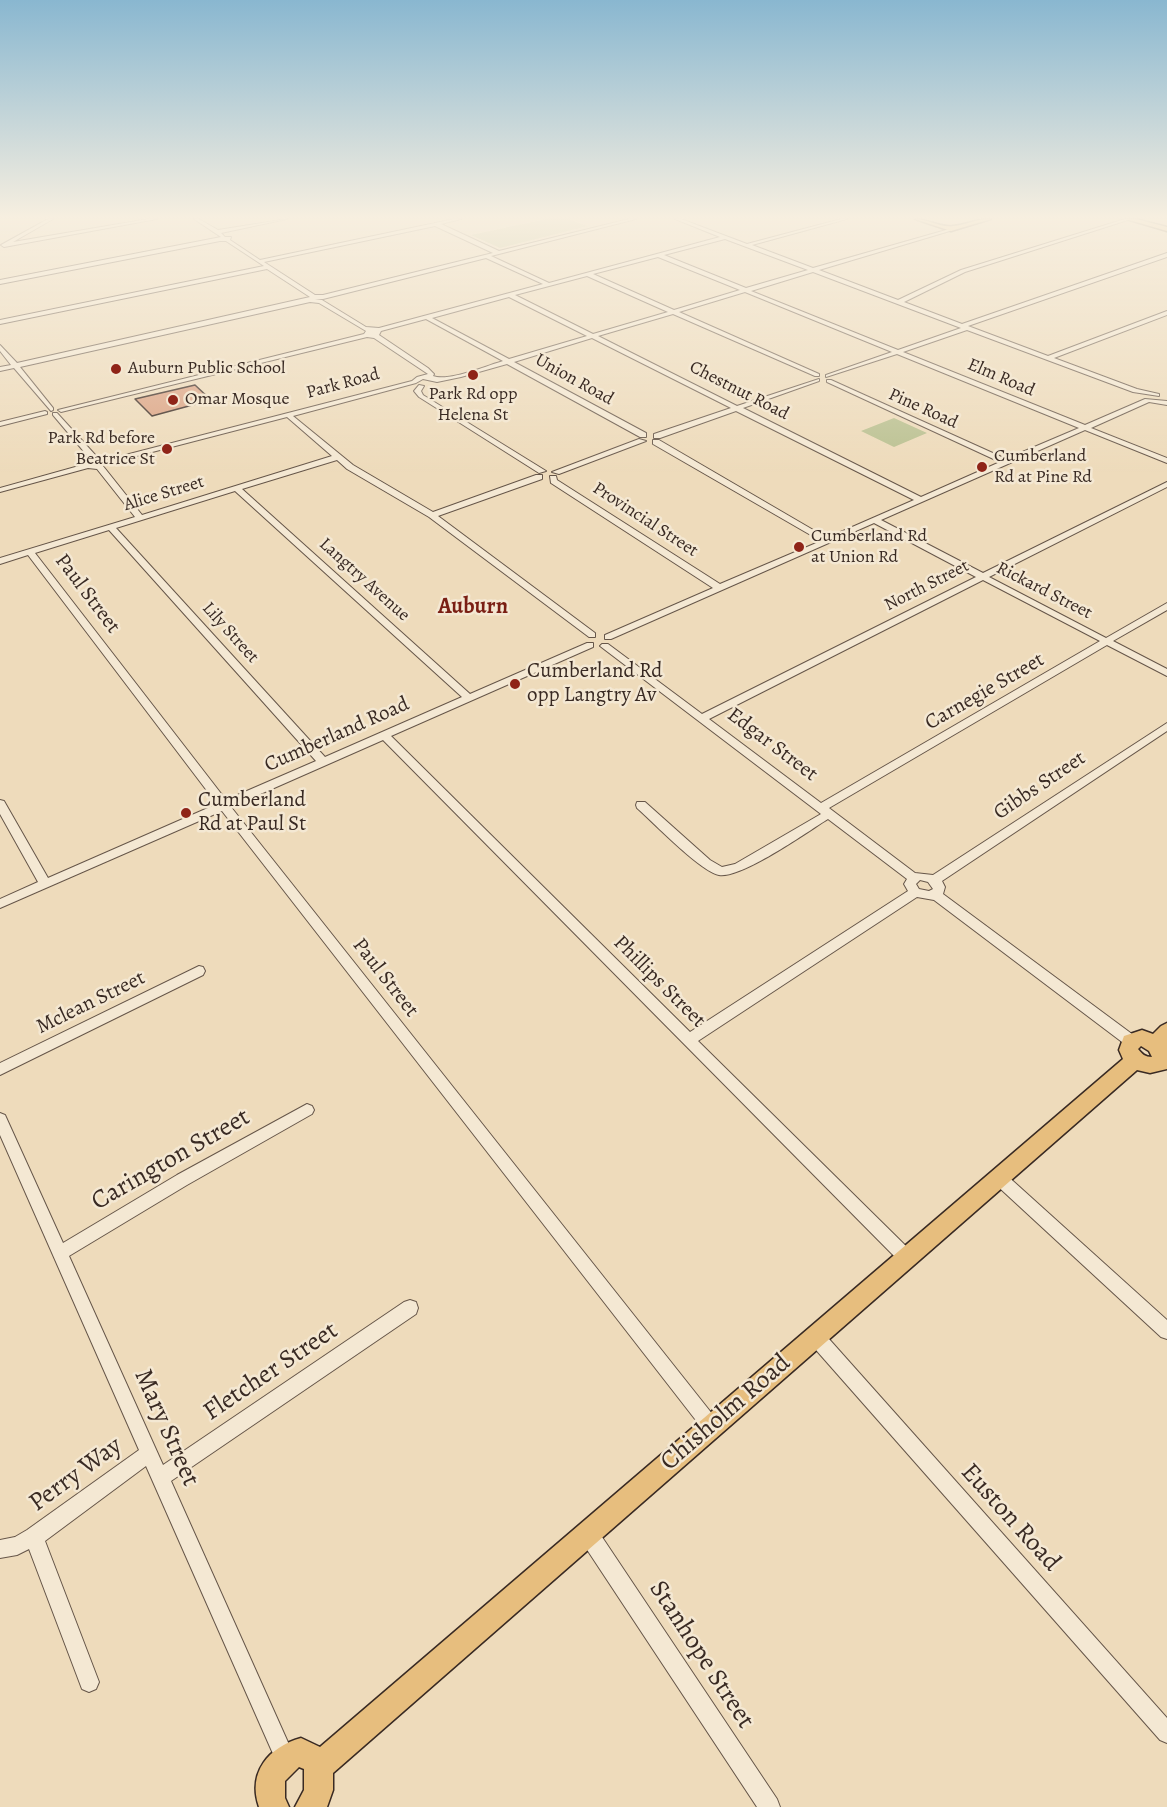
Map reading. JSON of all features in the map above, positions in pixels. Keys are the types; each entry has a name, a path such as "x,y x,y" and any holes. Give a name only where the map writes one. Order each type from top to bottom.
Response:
{"main road":[{"path":"1142,1038 1161,1038 1163,1066 1148,1065 1133,1051 1142,1038"},
{"name":"Chisholm Road","path":"318,1767 998,1177 1133,1051"},
{"path":"272,1806 270,1785 278,1765 285,1758 301,1752 308,1754 318,1767 320,1785 317,1796 310,1807"}],"street":[{"path":"0,322 91,303"},
{"path":"0,369 297,303"},
{"path":"324,303 368,333"},
{"path":"0,424 368,333 377,333 479,303"},
{"name":"Chestnut Road","path":"527,303 921,500"},
{"path":"654,303 817,378"},
{"path":"540,474 422,396 417,391 418,378 429,377 437,380 459,376 699,303"},
{"name":"Elm Road","path":"779,303 1167,461"},
{"path":"903,303 1146,397 1162,400 1165,392"},
{"path":"432,515 540,474 555,475 643,438 657,439 817,378 829,378 1031,303"},
{"path":"1049,358 1167,313"},
{"name":"Union Road","path":"427,317 643,438"},
{"path":"377,333 426,369 431,374 429,377"},
{"path":"0,347 53,412 101,463 140,518"},
{"name":"Pine Road","path":"829,378 1006,462"},
{"path":"418,384 433,385 437,380"},
{"name":"Park Road","path":"101,463 287,414 418,384"},
{"path":"287,414 366,478 432,515 591,640 606,641 720,588 1083,428 1146,397"},
{"path":"657,439 827,541"},
{"name":"Alice Street","path":"0,561 338,457"},
{"path":"0,490 101,463"},
{"name":"Provincial Street","path":"555,475 554,482 720,588"},
{"name":"North Street","path":"702,718 1167,484"},
{"name":"Langtry Avenue","path":"236,488 469,698"},
{"name":"Rickard Street","path":"874,520 1167,673"},
{"name":"Lily Street","path":"111,527 323,762"},
{"name":"Paul Street","path":"30,552 225,806 711,1426"},
{"name":"Carnegie Street","path":"641,805 706,863 720,871 738,868 825,811 1167,606"},
{"name":"Cumberland Road","path":"0,904 469,698 591,640"},
{"name":"Edgar Street","path":"606,641 702,718 914,878"},
{"name":"Gibbs Street","path":"934,880 1167,726"},
{"name":"Phillips Street","path":"384,735 906,1257"},
{"path":"0,804 45,884"},
{"path":"936,895 939,888 934,880 924,876 914,878 910,884 915,892 926,896 936,895 1133,1051"},
{"path":"690,1039 915,892"},
{"name":"Mclean Street","path":"0,1070 199,971"},
{"name":"Carington Street","path":"60,1253 182,1180 307,1110"},
{"name":"Mary Street","path":"0,1119 285,1758"},
{"path":"998,1177 1167,1331"},
{"name":"Fletcher Street","path":"160,1478 410,1308"},
{"name":"Euston Road","path":"814,1336 1167,1733"},
{"name":"Perry Way","path":"0,1549 17,1546 34,1537 149,1453"},
{"name":"Stanhope Street","path":"587,1532 769,1807"},
{"path":"34,1537 89,1682"}],"green space":[{"path":"894,418 927,433 894,447 861,431"}],"building":[{"name":"Omar Mosque","path":"195,385 211,400 152,416 135,399"}],"place":[{"name":"Auburn Public School","path":"116,369"},
{"name":"Park Rd opp Helena St","path":"473,375"},
{"name":"Omar Mosque","path":"173,400"},
{"name":"Park Rd before Beatrice St","path":"167,449"},
{"name":"Cumberland Rd at Pine Rd","path":"982,467"},
{"name":"Cumberland Rd at Union Rd","path":"799,547"},
{"name":"Cumberland Rd opp Langtry Av","path":"515,684"},
{"name":"Cumberland Rd at Paul St","path":"186,813"}],"district":[{"name":"Auburn","path":"473,608"}]}
